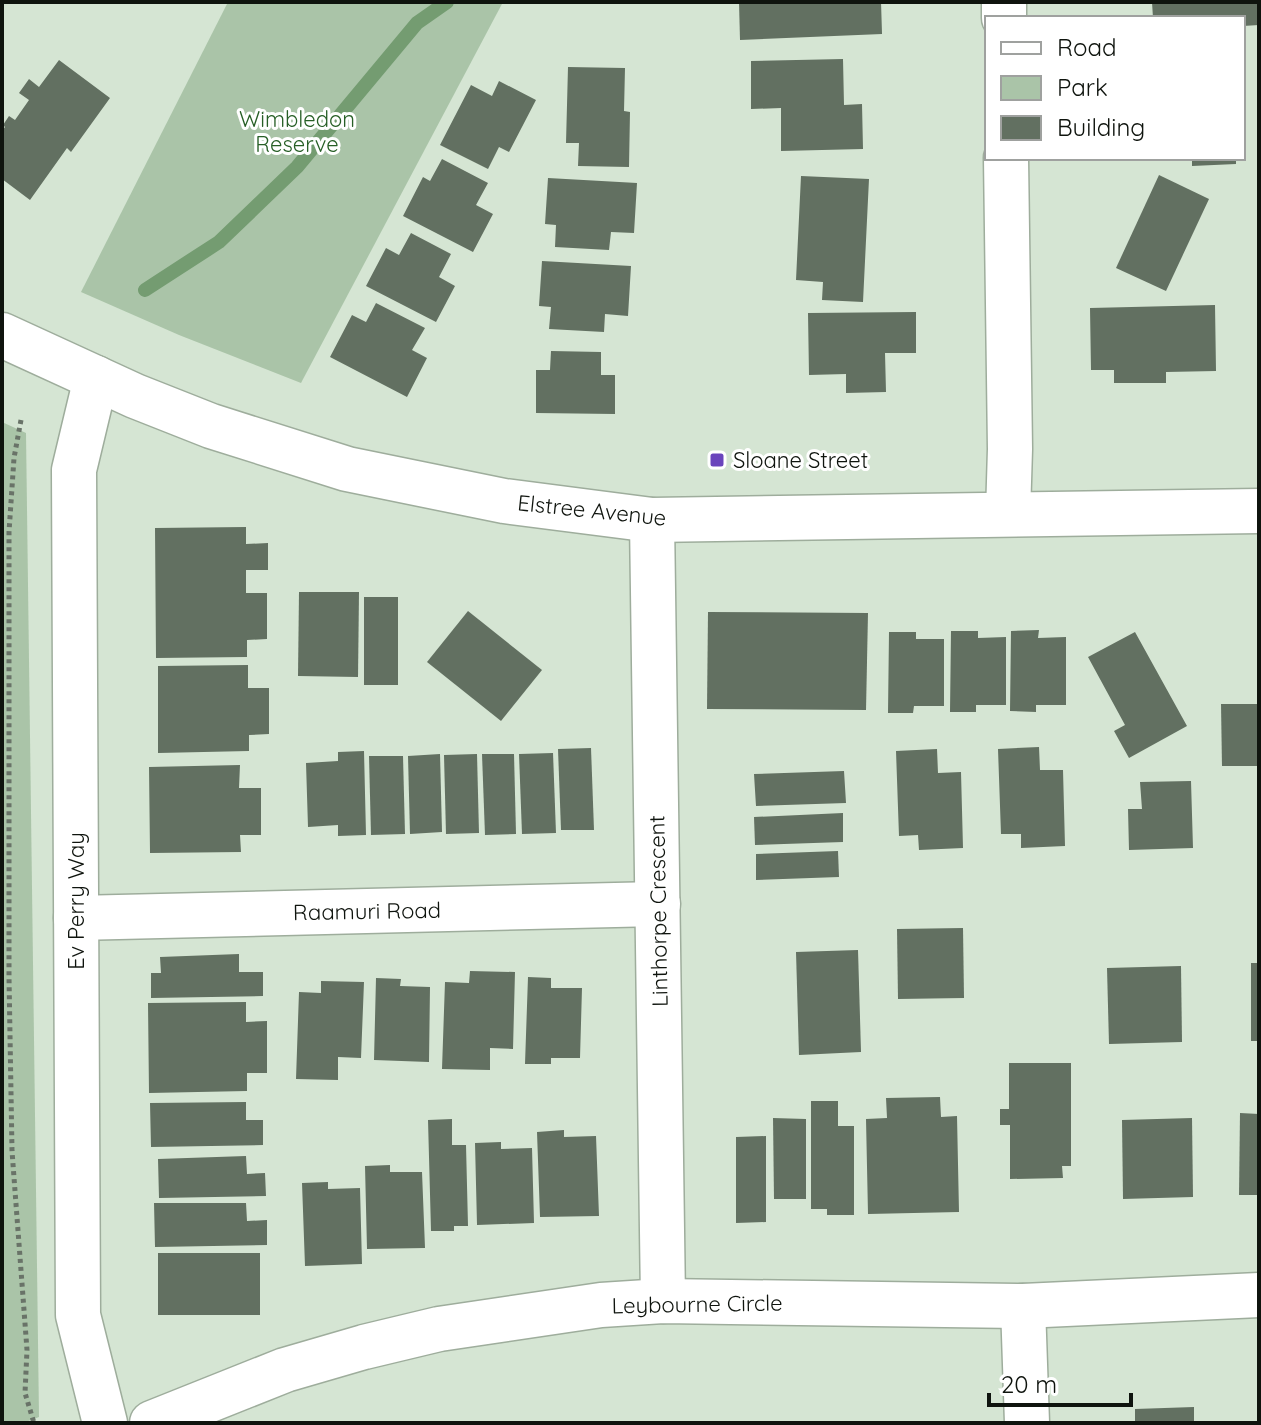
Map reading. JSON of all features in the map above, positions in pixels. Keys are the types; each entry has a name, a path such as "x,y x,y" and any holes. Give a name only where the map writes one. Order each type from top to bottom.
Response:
{"street":[{"path":"1006,160 1010,434 1008,514"},
{"name":"Elstree Avenue","path":"2,335 211,426 347,469 504,501 652,520 1259,511"},
{"name":"Ev Perry Way","path":"96,378 74,470 78,1315 105,1423"},
{"name":"Linthorpe Crescent","path":"652,520 663,1301"},
{"name":"Raamuri Road","path":"76,918 658,904"},
{"name":"Leybourne Circle","path":"152,1423 285,1370 424,1333 522,1315 601,1305 663,1301 1023,1306 1259,1295"},
{"path":"1023,1306 1027,1423"}],"path":[{"path":"21,420 14,458 9,532 9,977 12,1151 27,1350 25,1393 34,1423"}],"green space":[{"name":"Wimbledon Reserve","path":"228,2 503,2 301,383 81,292"},
{"path":"2,422 26,433 39,1417 23,1423 2,1423"}],"building":[{"path":"739,2 881,2 882,34 740,40"},
{"path":"1152,2 1259,2 1259,25 1245,26 1245,16 1153,16"},
{"path":"843,59 844,105 862,104 863,149 781,151 781,108 751,109 751,61"},
{"path":"59,60 110,98 71,152 67,148 30,200 2,179 3,125 9,116 15,120 29,100 19,93 29,79 39,87"},
{"path":"568,67 625,68 624,111 630,112 629,167 578,166 579,143 566,143"},
{"path":"499,81 536,100 509,152 499,147 488,169 440,145 471,85 492,96"},
{"path":"442,159 488,183 476,205 493,214 473,252 403,216 423,177 430,181"},
{"path":"1192,160 1236,160 1236,164 1192,166"},
{"path":"1159,175 1209,199 1166,291 1116,268"},
{"path":"801,176 869,179 863,302 822,300 823,282 796,280"},
{"path":"548,178 637,183 634,233 611,232 609,250 555,247 556,225 545,224"},
{"path":"411,233 451,254 439,277 455,286 436,322 366,286 386,248 399,255"},
{"path":"542,261 631,266 628,316 605,314 604,332 549,329 551,307 539,306"},
{"path":"376,303 425,328 412,350 427,358 407,397 330,357 352,315 366,322"},
{"path":"1215,305 1216,371 1166,372 1166,383 1114,383 1114,370 1091,370 1090,308"},
{"path":"916,312 916,353 885,353 886,392 846,393 846,374 809,375 808,313"},
{"path":"551,351 601,352 601,375 615,375 615,414 536,413 536,370 550,370"},
{"path":"246,527 246,544 268,543 268,570 246,570 246,593 267,593 267,639 247,640 247,657 156,658 155,528"},
{"path":"299,592 359,592 358,677 298,676"},
{"path":"364,597 398,597 398,685 364,685"},
{"path":"468,611 542,670 501,721 427,662"},
{"path":"708,612 868,613 866,710 707,709"},
{"path":"1039,630 1038,638 1066,637 1066,705 1036,705 1036,712 1010,711 1011,631"},
{"path":"951,631 978,631 978,638 1006,637 1006,705 976,705 976,712 950,712"},
{"path":"889,632 916,632 916,639 944,639 944,706 914,706 913,713 888,713"},
{"path":"1135,632 1187,726 1129,758 1114,731 1125,725 1088,657"},
{"path":"248,665 248,688 269,688 269,734 249,735 249,751 158,753 158,666"},
{"path":"1221,704 1259,704 1259,766 1222,766"},
{"path":"1039,747 1040,770 1063,770 1065,846 1021,848 1021,834 1001,834 998,749"},
{"path":"591,748 594,830 561,830 558,749"},
{"path":"937,749 938,773 961,772 963,848 919,850 918,835 899,836 896,751"},
{"path":"364,751 366,835 338,836 338,825 308,827 306,763 338,761 338,752"},
{"path":"553,753 556,833 522,834 519,754"},
{"path":"440,754 442,832 410,834 408,756"},
{"path":"477,754 479,833 446,834 444,755"},
{"path":"482,754 514,754 516,834 485,835"},
{"path":"369,756 403,756 405,834 371,835"},
{"path":"240,765 239,788 261,788 261,835 240,835 241,852 150,853 149,767"},
{"path":"844,771 846,803 756,806 754,774"},
{"path":"1191,781 1193,848 1129,850 1128,809 1142,809 1140,782"},
{"path":"843,813 843,842 755,845 754,817"},
{"path":"838,851 839,877 756,880 756,854"},
{"path":"963,928 964,998 898,999 897,929"},
{"path":"858,950 861,1052 799,1055 796,952"},
{"path":"239,954 239,972 263,972 263,996 151,998 151,973 161,973 160,957"},
{"path":"1251,963 1259,963 1259,1041 1251,1041"},
{"path":"1181,966 1182,1042 1109,1044 1107,968"},
{"path":"470,971 515,972 513,1049 490,1048 490,1070 442,1069 445,982 469,983"},
{"path":"528,977 551,978 551,988 582,988 580,1058 551,1058 551,1064 525,1064"},
{"path":"376,978 401,979 400,986 430,987 429,1062 374,1060"},
{"path":"321,981 364,982 361,1058 338,1057 338,1080 296,1079 299,992 321,993"},
{"path":"246,1002 246,1022 267,1021 267,1073 247,1073 247,1091 149,1093 148,1003"},
{"path":"1009,1063 1071,1063 1071,1166 1062,1166 1063,1178 1010,1179 1010,1125 1000,1125 1000,1109 1009,1109"},
{"path":"940,1097 941,1117 957,1116 959,1212 868,1214 866,1119 887,1118 886,1098"},
{"path":"811,1101 838,1101 838,1126 854,1126 854,1215 827,1215 827,1209 811,1209"},
{"path":"246,1102 246,1120 263,1120 263,1145 151,1147 150,1103"},
{"path":"1240,1113 1259,1114 1259,1195 1239,1195"},
{"path":"773,1118 806,1119 806,1199 774,1199"},
{"path":"1192,1118 1193,1197 1123,1199 1122,1120"},
{"path":"452,1119 452,1145 466,1145 468,1226 454,1226 454,1231 431,1231 428,1120"},
{"path":"564,1130 564,1137 596,1136 599,1216 540,1217 537,1132"},
{"path":"766,1136 766,1222 736,1223 736,1137"},
{"path":"501,1142 501,1149 532,1148 534,1223 477,1225 475,1143"},
{"path":"246,1156 247,1174 265,1173 266,1196 159,1198 158,1159"},
{"path":"390,1165 390,1172 422,1172 425,1248 367,1249 365,1166"},
{"path":"328,1182 328,1189 360,1188 362,1264 305,1266 302,1183"},
{"path":"154,1203 246,1203 247,1221 267,1220 267,1245 155,1247"},
{"path":"158,1253 260,1253 260,1315 158,1315"},
{"path":"1194,1407 1194,1423 1135,1423 1135,1409"}],"waterway":[{"path":"145,290 219,242 297,167 417,23 447,2"}],"place":[{"name":"Sloane Street","path":"717,460"}]}
